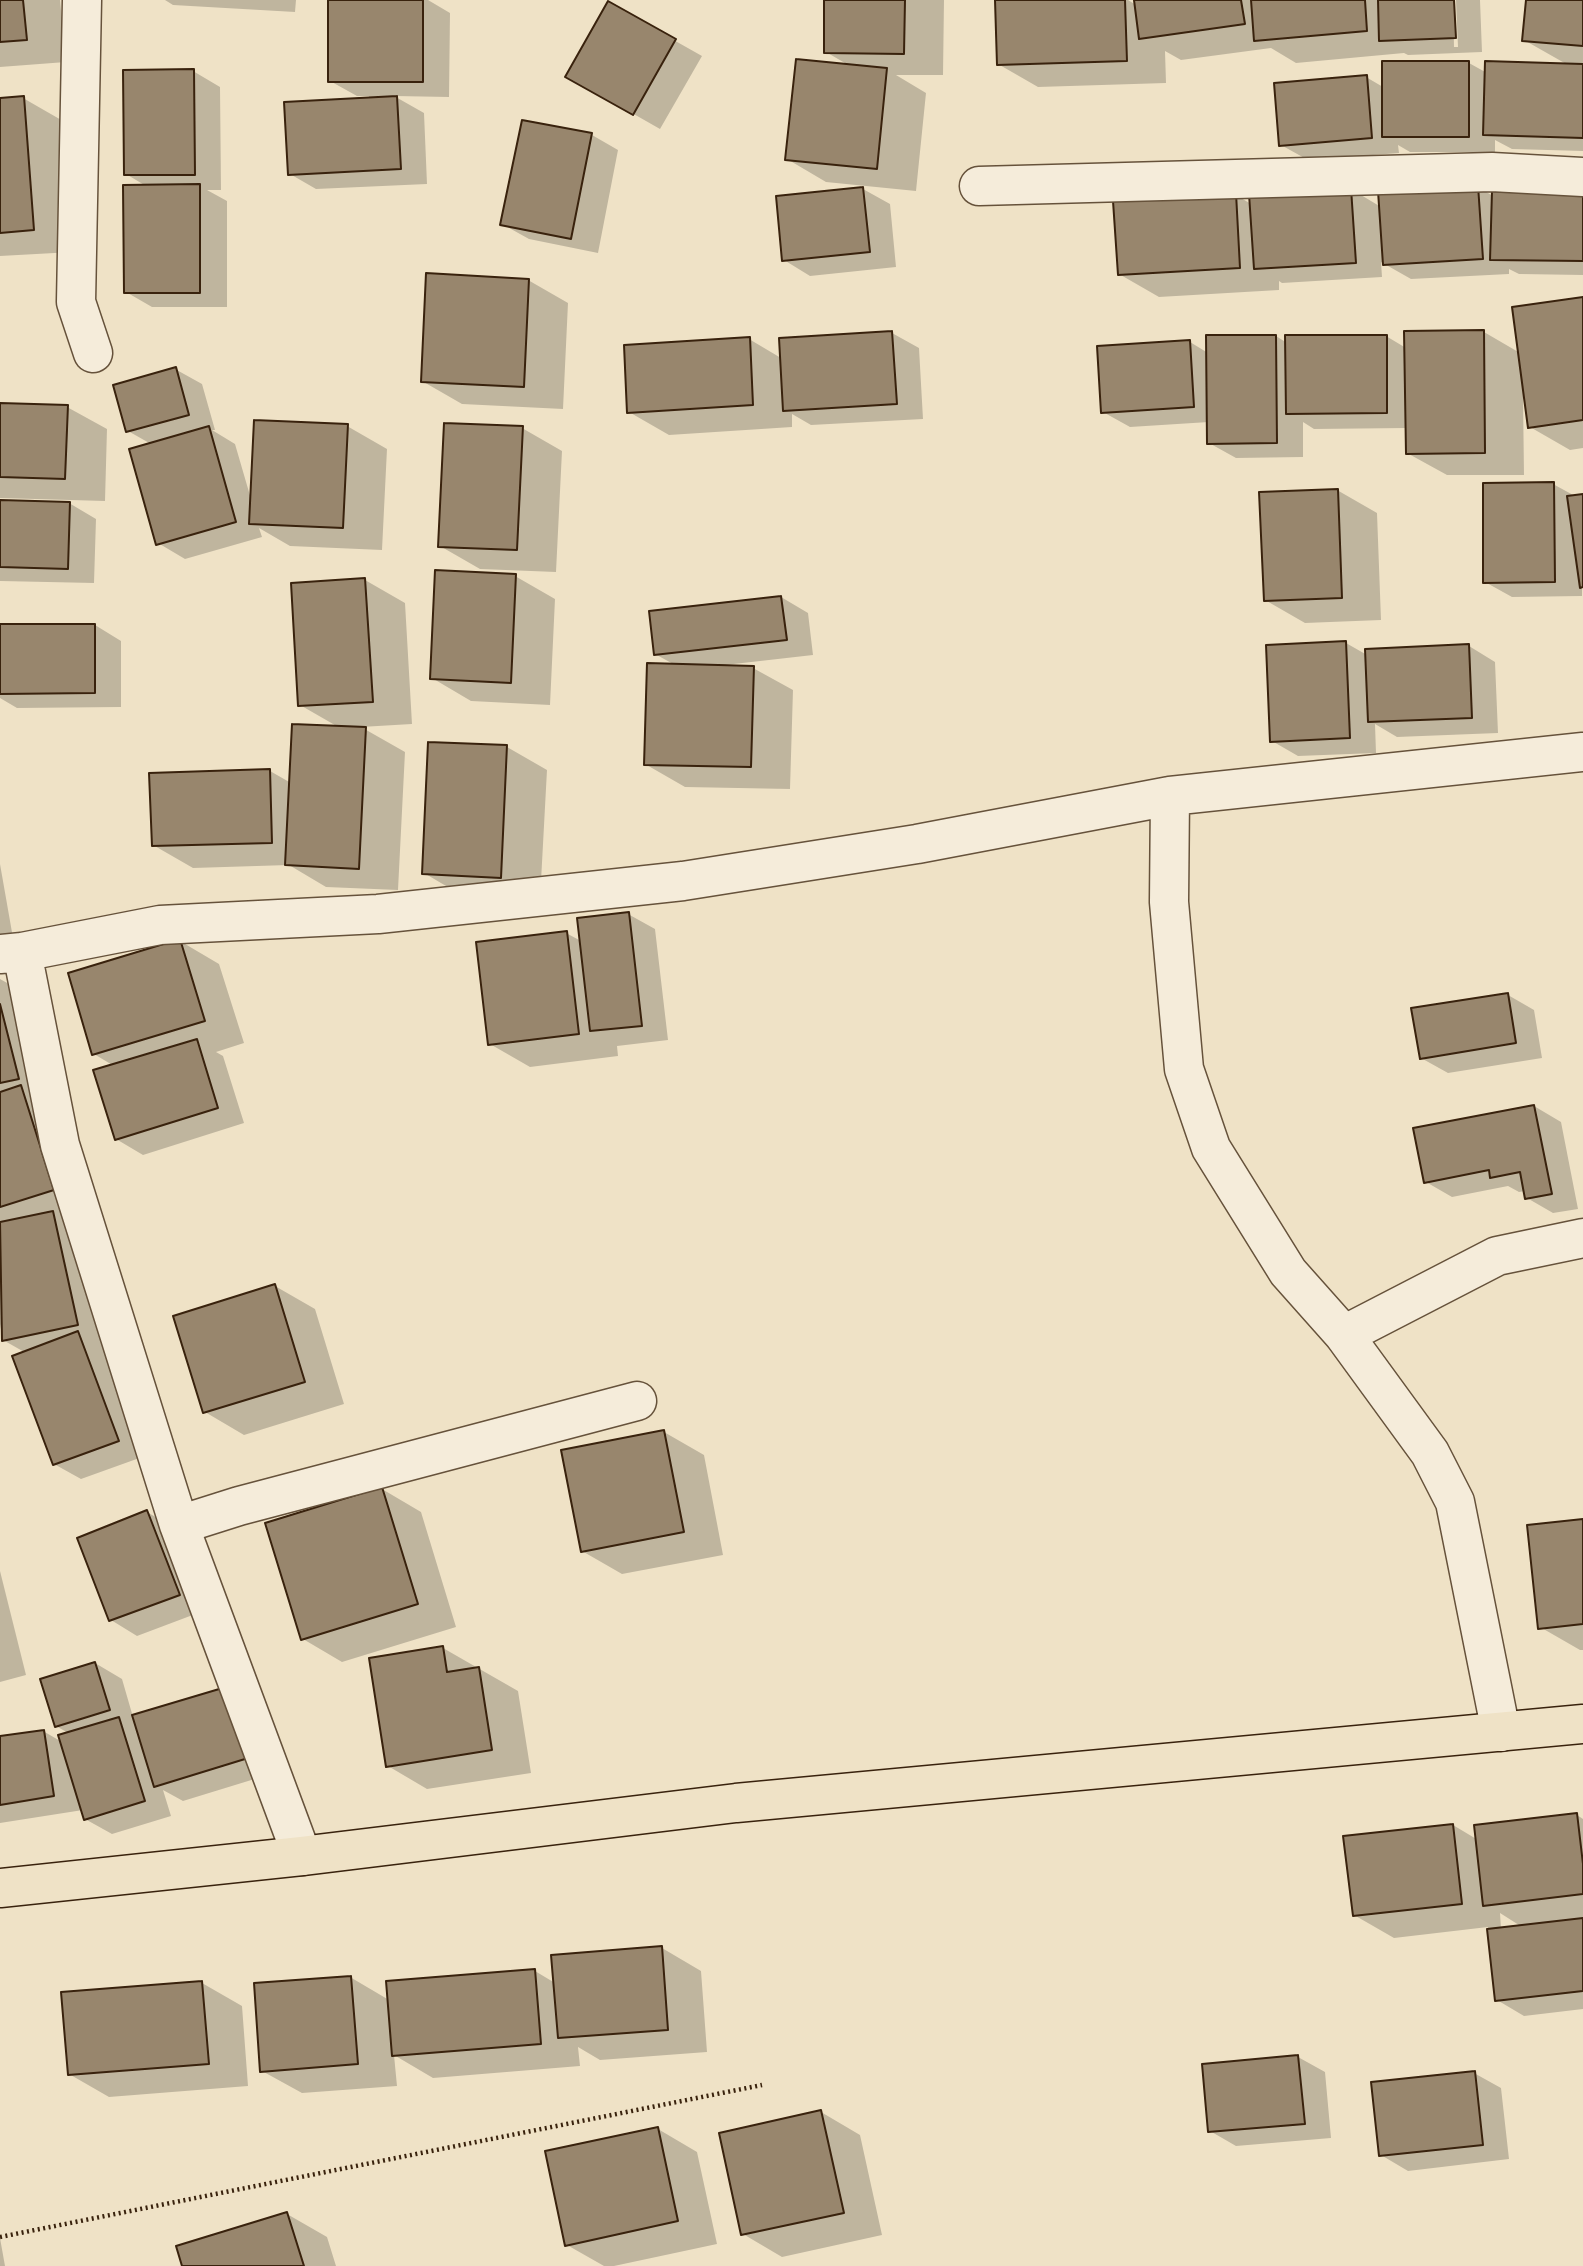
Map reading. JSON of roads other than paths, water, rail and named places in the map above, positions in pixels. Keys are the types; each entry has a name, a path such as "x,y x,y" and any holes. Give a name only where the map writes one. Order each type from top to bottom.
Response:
{"main road":[{"path":"0,1888 302,1856 736,1804 1583,1724"}],"street":[{"path":"82,0 76,302 93,353"},
{"path":"979,186 1492,172 1583,177"},
{"path":"302,1856 179,1525 60,1145 11,953 160,925 378,914 683,881 917,844 1170,796 1583,752"},
{"path":"1170,796 1169,902 1184,1069 1211,1147 1288,1272 1344,1335 1430,1453 1455,1502 1501,1732"},
{"path":"1344,1335 1497,1256 1583,1238"},
{"path":"179,1525 239,1506 637,1401"}]}
